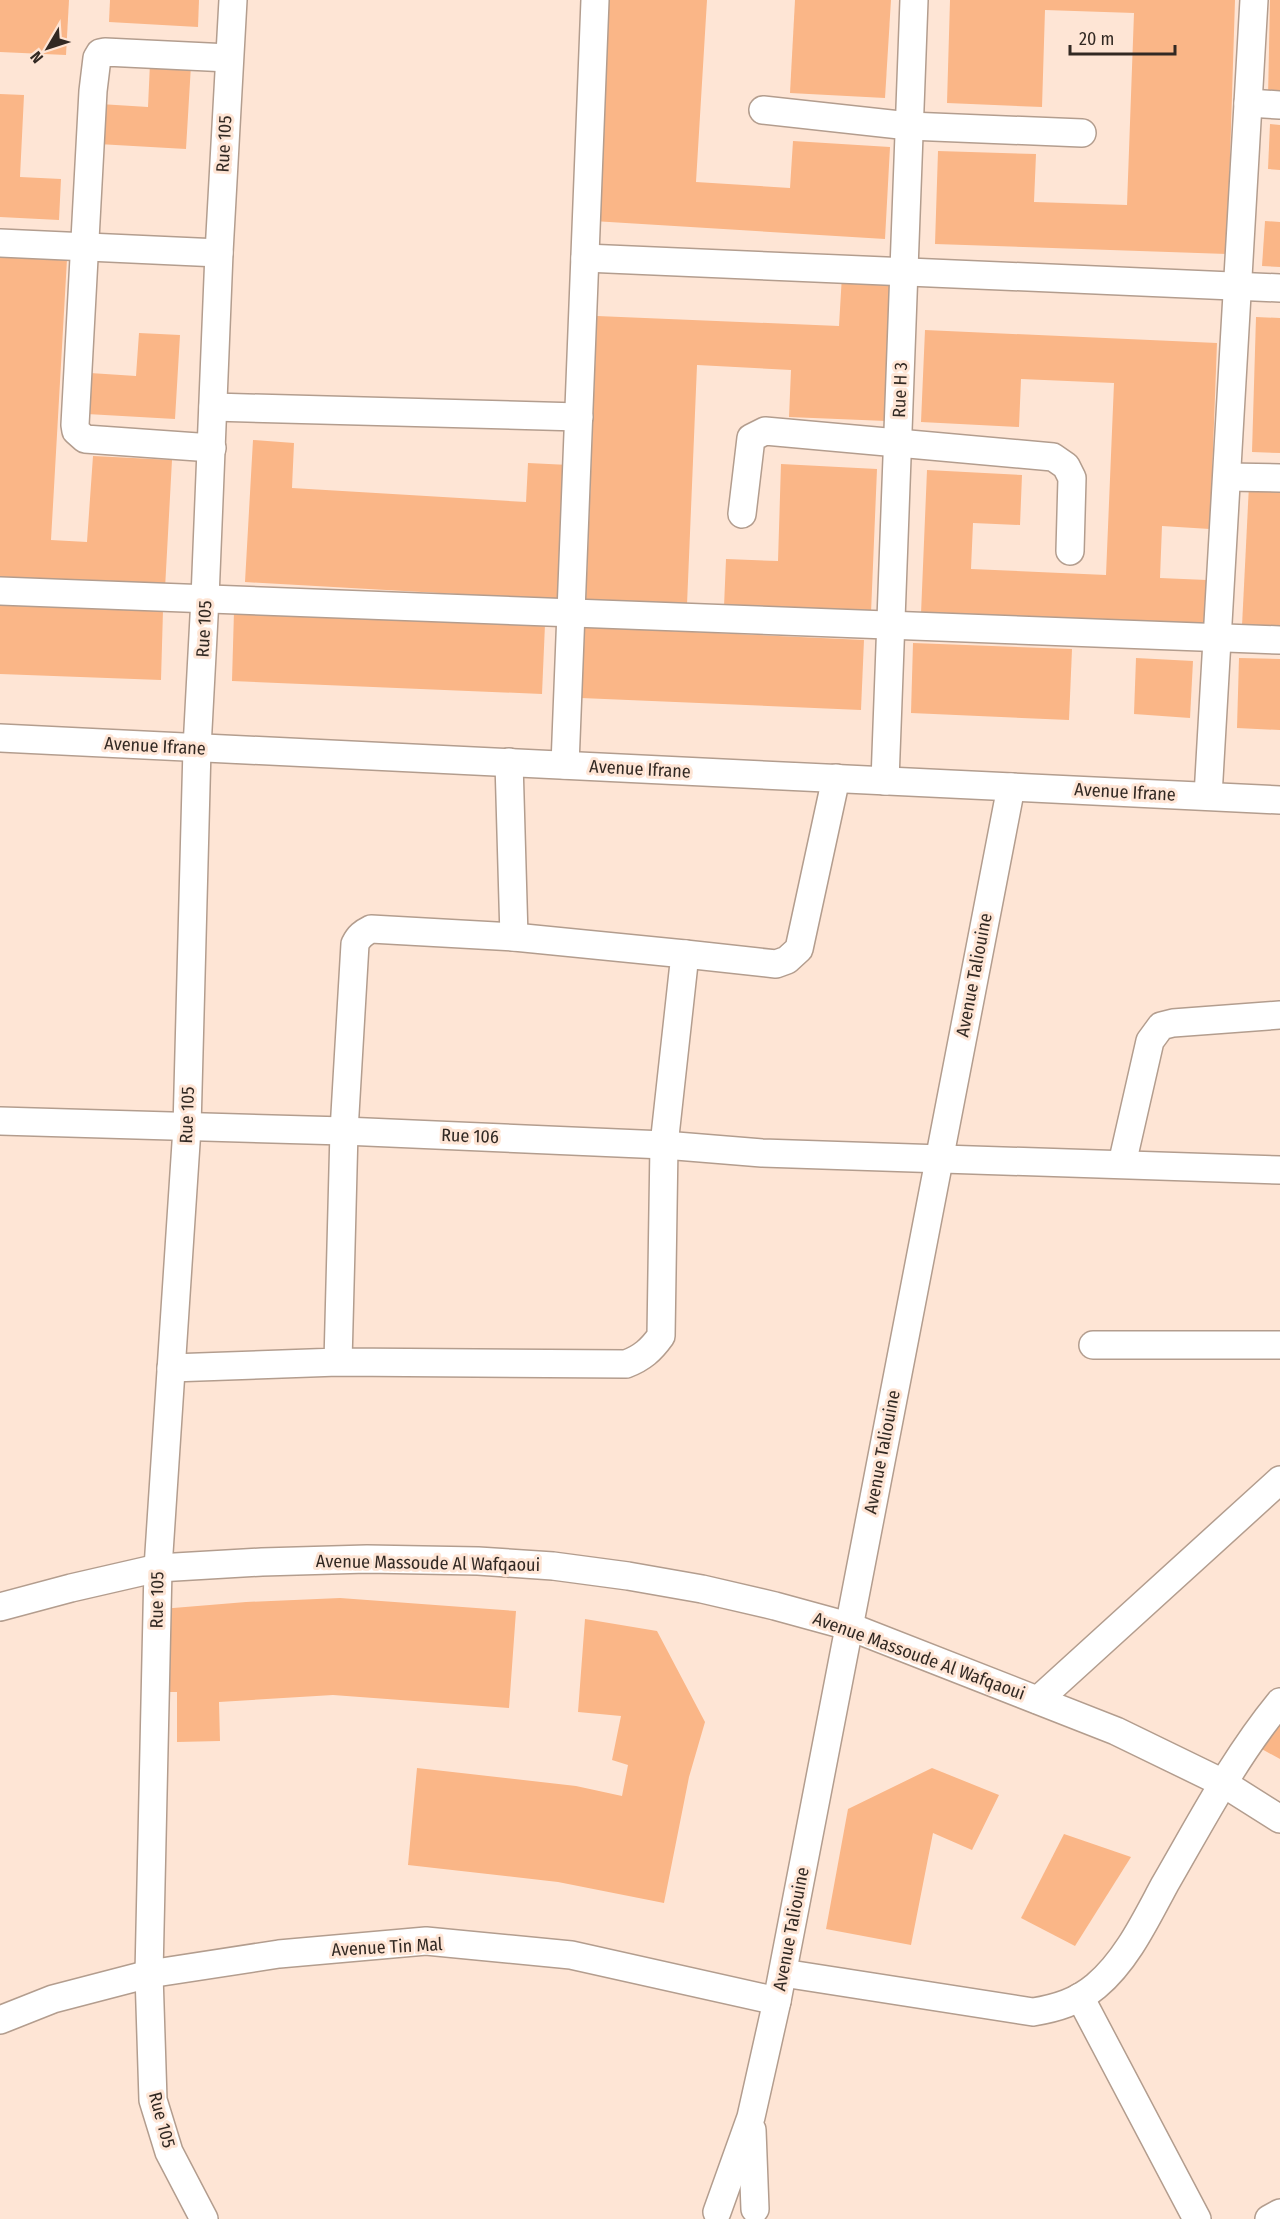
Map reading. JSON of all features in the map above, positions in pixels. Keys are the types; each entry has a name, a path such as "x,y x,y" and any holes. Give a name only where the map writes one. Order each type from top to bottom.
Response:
{"street":[{"name":"Rue 105","path":"204,2219 169,2152 153,2100 149,1974 158,1568 187,1128 197,748 206,598 219,253 233,0"},
{"path":"565,765 595,0"},
{"name":"Rue H 3","path":"885,781 914,0"},
{"path":"1208,796 1254,0"},
{"path":"212,448 85,439 76,431 93,91 98,55 105,52 229,58"},
{"path":"1248,104 1280,105"},
{"path":"763,110 909,126 1082,133"},
{"path":"0,243 219,253"},
{"path":"585,258 1280,288"},
{"path":"213,407 579,417"},
{"path":"742,514 751,438 765,431 1053,457 1066,466 1072,478 1070,551"},
{"path":"1227,477 1280,478"},
{"path":"0,591 1280,640"},
{"name":"Avenue Ifrane","path":"0,738 1280,800"},
{"path":"509,762 514,937"},
{"path":"338,1362 344,1131 355,944 363,933 371,929 514,937 776,963 788,960 799,950 836,778"},
{"name":"Avenue Taliouine","path":"711,2217 751,2117 783,1973 1011,787"},
{"path":"171,1368 338,1362 626,1364 639,1359 652,1349 661,1336 664,1145 685,954"},
{"path":"1122,1164 1150,1041 1161,1026 1173,1023 1280,1015"},
{"name":"Rue 106","path":"0,1121 344,1131 664,1145 762,1153 1280,1170"},
{"path":"1093,1345 1280,1345"},
{"path":"1038,1700 1280,1480"},
{"name":"Avenue Massoude Al Wafqaoui","path":"0,1607 71,1587 158,1568 262,1562 367,1559 478,1561 553,1566 628,1576 702,1589 848,1626 1116,1731 1223,1783 1280,1819"},
{"path":"783,1973 1033,2012 1059,2008 1080,1997 1098,1985 1128,1950 1223,1783 1255,1732 1280,1702"},
{"name":"Avenue Tin Mal","path":"0,2020 53,1999 149,1974 279,1954 426,1941 571,1954 777,2001"},
{"path":"1080,1997 1197,2219"},
{"name":"Avenue Taliouine","path":"751,2117 760,2214"},
{"path":"711,2217 729,2206 736,2205 743,2205 760,2214"},
{"path":"1269,2219 1280,2213"}],"building":[{"path":"0,0 69,0 66,55 0,52"},
{"path":"110,0 199,0 198,27 109,22"},
{"path":"605,0 707,0 696,182 790,188 793,141 890,147 885,239 593,221"},
{"path":"795,0 891,0 885,98 790,93"},
{"path":"950,0 1235,0 1227,254 935,244 938,151 1036,154 1034,202 1127,205 1134,13 1045,10 1042,107 947,103"},
{"path":"1270,0 1280,0 1280,97 1268,97"},
{"path":"150,63 191,65 186,149 98,144 100,104 148,107"},
{"path":"0,94 24,95 20,177 61,179 59,220 0,217"},
{"path":"1270,124 1280,125 1280,170 1268,169"},
{"path":"1265,221 1280,222 1280,267 1262,266"},
{"path":"0,255 67,259 51,540 87,542 93,456 172,460 165,589 0,579"},
{"path":"842,275 892,277 886,421 789,417 791,370 697,365 687,605 586,601 597,316 839,326"},
{"path":"1256,317 1280,318 1280,453 1252,452"},
{"path":"925,330 1217,343 1210,529 1162,526 1160,578 1207,580 1205,628 921,614 927,470 1022,475 1020,525 973,523 971,569 1106,575 1114,383 1021,379 1019,427 921,422"},
{"path":"139,333 180,335 175,419 87,414 90,373 136,376"},
{"path":"253,440 294,443 292,488 526,502 528,463 569,465 561,600 245,582"},
{"path":"781,464 877,469 871,613 724,607 726,559 778,561"},
{"path":"1249,485 1280,487 1280,629 1242,626"},
{"path":"0,604 163,610 161,680 0,674"},
{"path":"234,611 545,624 542,694 232,681"},
{"path":"584,627 864,640 861,710 581,698"},
{"path":"913,643 1072,649 1069,720 911,713"},
{"path":"1136,658 1193,661 1190,718 1134,714"},
{"path":"1239,658 1280,659 1280,730 1237,728"},
{"path":"340,1598 516,1611 509,1708 333,1695 219,1702 220,1741 177,1742 177,1692 159,1692 161,1609"},
{"path":"585,1619 657,1631 705,1722 689,1777 664,1903 558,1882 408,1865 417,1768 576,1786 622,1796 628,1765 612,1760 621,1716 578,1712"},
{"path":"1280,1721 1280,1759 1258,1747"},
{"path":"932,1768 999,1795 972,1850 933,1833 911,1945 826,1929 848,1809"},
{"path":"1064,1834 1131,1857 1075,1946 1021,1918"}]}
